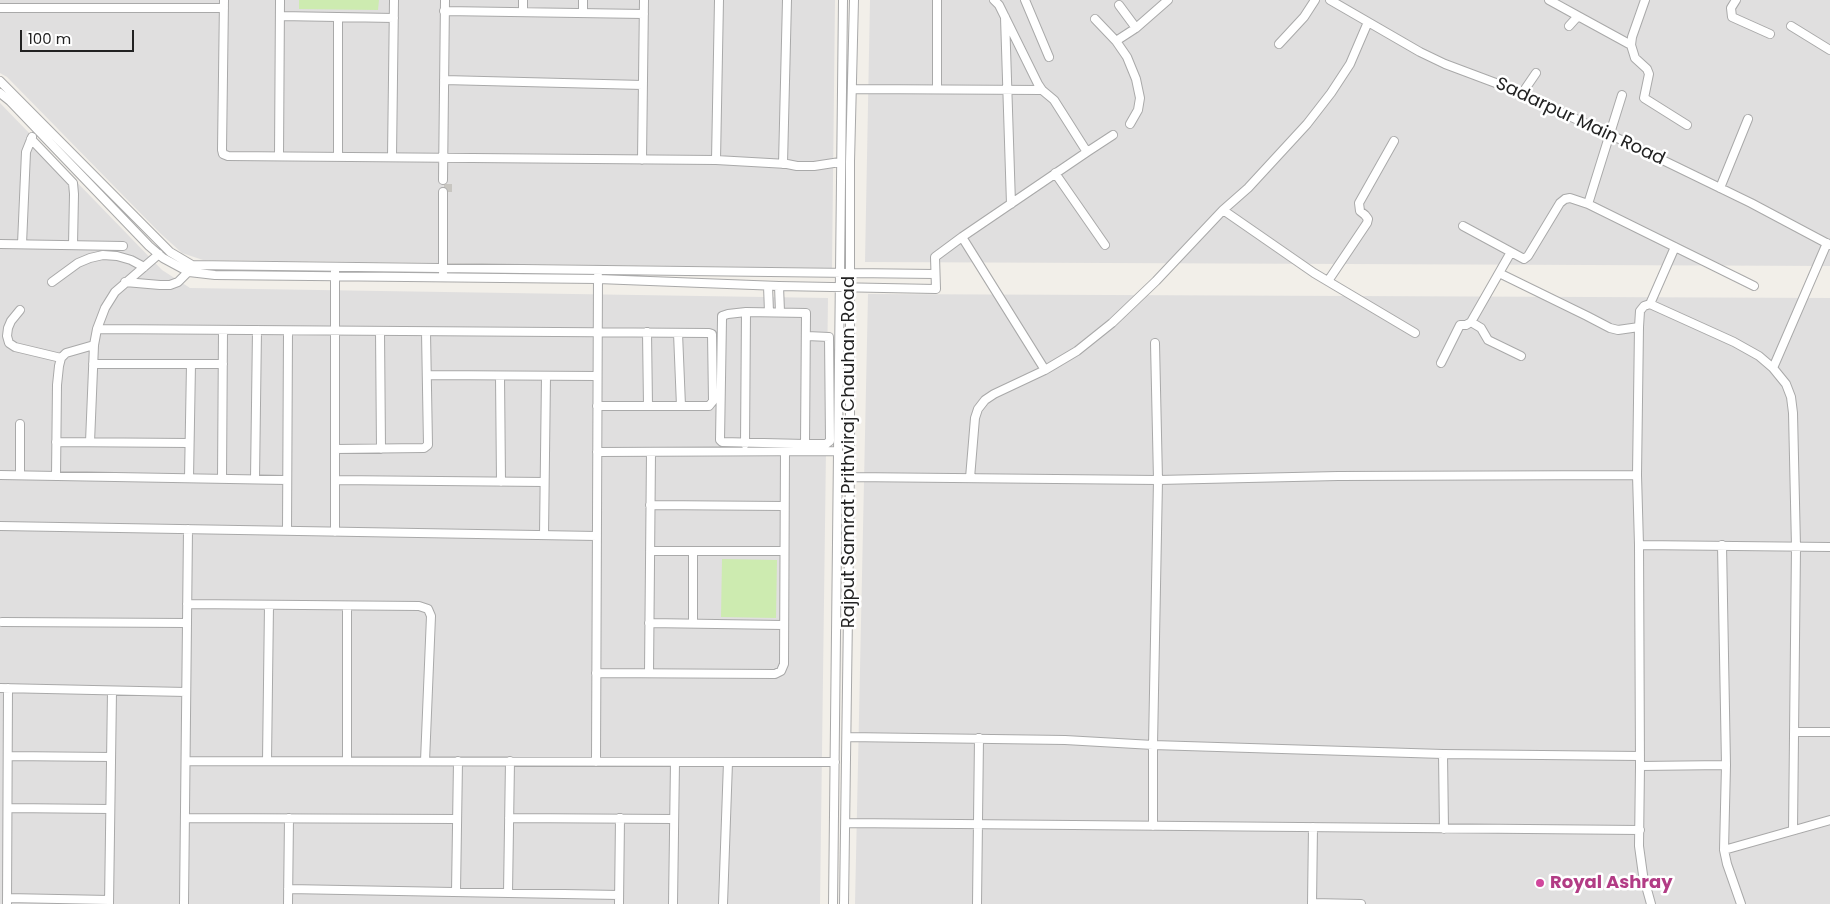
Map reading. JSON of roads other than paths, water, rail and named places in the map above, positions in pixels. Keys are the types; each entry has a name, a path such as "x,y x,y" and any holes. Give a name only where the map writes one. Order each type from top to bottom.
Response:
{"street":[{"path":"279,156 280,0"},
{"path":"392,157 394,0"},
{"path":"445,0 446,180"},
{"path":"523,0 523,11"},
{"path":"583,0 583,13"},
{"path":"642,160 644,0"},
{"path":"716,160 719,0"},
{"path":"785,164 787,0"},
{"name":"Rajput Samrat Prithviraj Chauhan Road","path":"833,904 843,0"},
{"name":"Rajput Samrat Prithviraj Chauhan Road","path":"844,904 854,0"},
{"path":"937,0 937,89"},
{"path":"994,0 1006,17 1038,84 1054,100 1087,152"},
{"path":"1025,0 1049,57"},
{"path":"1116,42 1136,28 1168,0"},
{"path":"1279,44 1304,17 1315,0"},
{"name":"Sadarpur Main Road","path":"1330,0 1420,52 1445,64 1501,85 1611,134 1828,244"},
{"path":"1549,0 1631,45"},
{"path":"1645,0 1631,45 1635,58 1647,69 1649,74 1644,98 1687,125"},
{"path":"1736,0 1731,8 1732,17 1770,34"},
{"path":"0,8 30,4 224,4 222,150 223,154 228,156 716,160 814,166 840,162"},
{"path":"1118,5 1136,28"},
{"path":"444,11 644,14"},
{"path":"280,16 394,18"},
{"path":"1569,26 1578,16"},
{"path":"338,17 338,157"},
{"path":"1006,17 1011,204"},
{"path":"1095,19 1127,57 1136,79 1140,98 1138,110 1130,124"},
{"path":"970,478 975,418 978,409 985,400 1045,370 1077,351 1112,323 1156,281 1223,210 1248,188 1278,156 1331,93 1350,64 1368,22"},
{"path":"1791,26 1830,50"},
{"path":"1521,95 1536,74"},
{"path":"444,80 643,85"},
{"path":"0,81 170,252 190,269"},
{"path":"852,89 1042,90"},
{"path":"0,94 10,101 149,246 174,265 215,275 335,272 598,275 935,274"},
{"path":"1588,204 1622,95"},
{"path":"1720,188 1748,119"},
{"path":"22,244 26,152 30,139 38,131"},
{"path":"598,275 768,286 936,289 935,257 962,236 1113,135"},
{"path":"30,139 73,183 73,245"},
{"path":"1328,281 1367,223 1365,215 1360,211 1359,203 1394,141"},
{"path":"1055,174 1105,245"},
{"path":"445,192 445,272"},
{"path":"1463,226 1521,258 1527,258 1560,202 1570,198 1588,204 1754,286"},
{"path":"1223,210 1328,281 1415,333"},
{"path":"962,236 1045,370"},
{"path":"0,244 123,246"},
{"path":"1773,368 1828,244"},
{"path":"1650,304 1675,247"},
{"path":"1441,363 1460,325 1466,325 1471,322 1511,252"},
{"path":"90,442 94,345 97,329 115,292 160,254"},
{"path":"52,282 78,263 104,255 131,260 144,267"},
{"path":"125,282 160,286 170,285 178,282 190,269"},
{"path":"335,272 336,532"},
{"path":"1499,273 1610,328 1618,330 1639,327"},
{"path":"596,762 598,275"},
{"path":"768,286 769,312"},
{"path":"779,286 780,312"},
{"path":"1651,904 1643,875 1639,846 1638,545 1639,327 1640,311 1644,306 1650,304 1734,342 1759,356 1773,368 1786,384 1791,397 1796,547 1793,830"},
{"path":"20,310 11,320 8,328 7,336 9,343 14,347 62,358"},
{"path":"745,444 746,312"},
{"path":"805,444 806,313 746,312 722,316 720,440 724,444 805,444 826,444 830,440 829,337 807,336"},
{"path":"1471,322 1481,328 1488,340 1521,356"},
{"path":"97,329 380,332 678,332 709,333 712,337 712,404 709,406 597,406"},
{"path":"222,479 223,330"},
{"path":"255,479 257,330"},
{"path":"287,531 288,331"},
{"path":"380,332 381,448"},
{"path":"335,449 424,448 428,445 426,332"},
{"path":"647,332 648,406"},
{"path":"678,332 680,406"},
{"path":"1153,826 1158,480 1155,343"},
{"path":"56,476 59,366 66,353 94,345"},
{"path":"93,364 223,364"},
{"path":"189,478 190,364"},
{"path":"426,375 597,376"},
{"path":"500,376 501,482"},
{"path":"544,535 546,376"},
{"path":"20,424 20,476"},
{"path":"56,442 189,442"},
{"path":"596,672 775,674 781,671 784,664 785,451"},
{"path":"597,452 838,451"},
{"path":"649,673 651,452"},
{"path":"0,475 287,480"},
{"path":"850,477 1158,480 1338,476 1638,475"},
{"path":"335,480 544,482"},
{"path":"650,505 784,506"},
{"path":"0,526 596,536"},
{"path":"184,904 188,529"},
{"path":"1638,545 1830,547"},
{"path":"1722,545 1726,766 1724,850 1741,904"},
{"path":"650,551 784,551"},
{"path":"693,551 693,624"},
{"path":"187,604 419,606 428,609 430,616 425,761"},
{"path":"266,761 269,605"},
{"path":"347,606 347,761"},
{"path":"2,622 187,623"},
{"path":"650,623 783,625"},
{"path":"112,691 109,902 7,901 8,756 4,688 186,692"},
{"path":"1795,732 1830,732"},
{"path":"847,737 1113,741 1153,745 1443,754 1640,756"},
{"path":"977,904 979,738"},
{"path":"1443,754 1444,828"},
{"path":"8,756 111,757"},
{"path":"186,761 835,762"},
{"path":"456,892 458,761"},
{"path":"508,894 510,761"},
{"path":"673,904 675,762"},
{"path":"724,904 728,762"},
{"path":"1640,766 1726,766"},
{"path":"8,808 110,809"},
{"path":"185,818 457,819"},
{"path":"288,904 289,818"},
{"path":"509,818 674,819"},
{"path":"288,889 456,892 619,900 620,818"},
{"path":"1724,850 1830,820"},
{"path":"846,823 1640,830"},
{"path":"1313,827 1312,904 1361,904"}],"tunnel":[{"path":"448,180 448,192"}],"place":[{"name":"Royal Ashray","path":"1540,883"}]}
